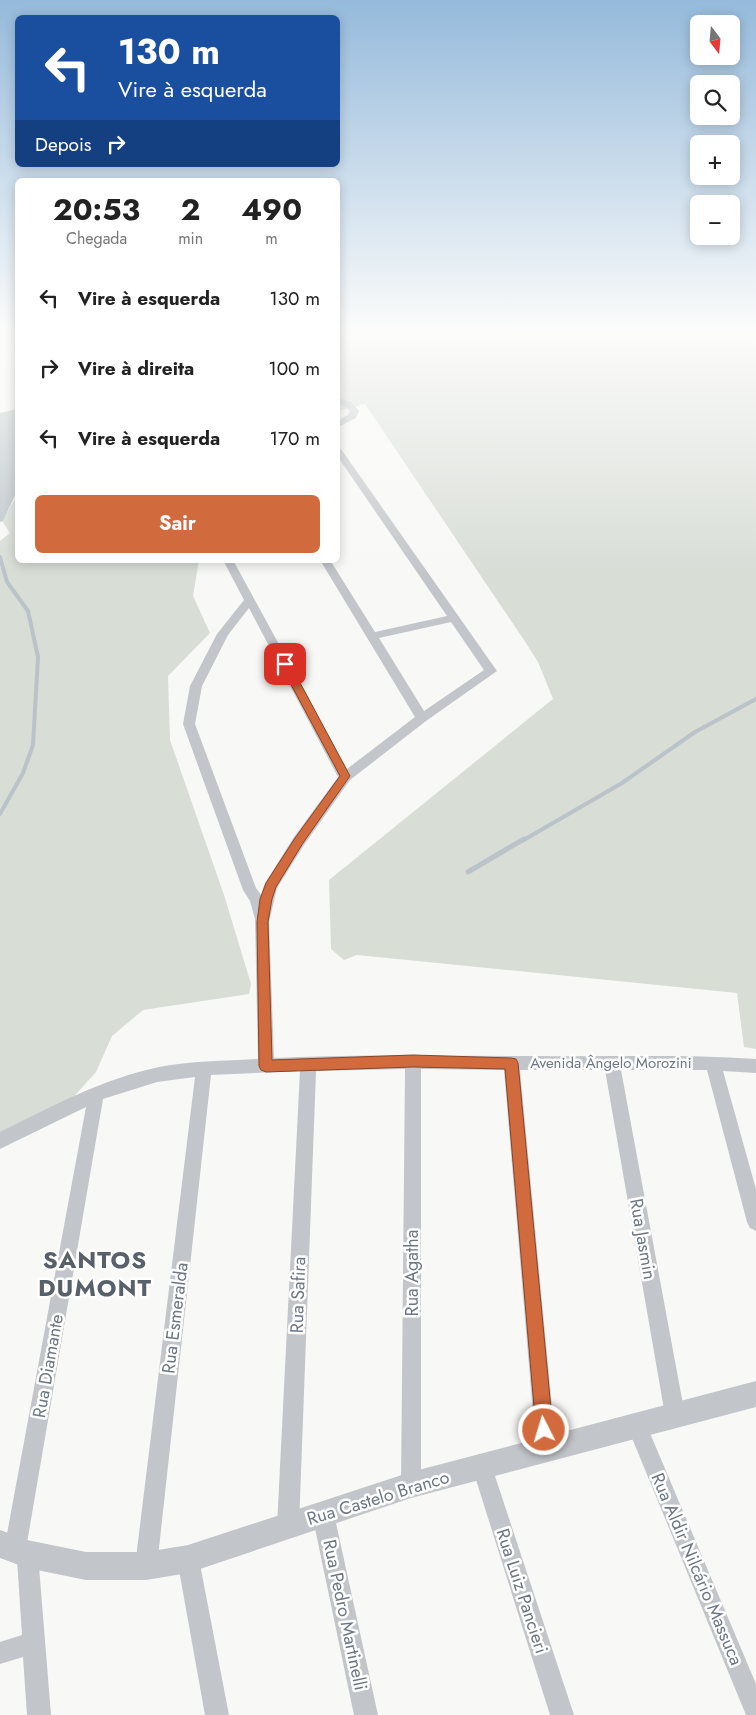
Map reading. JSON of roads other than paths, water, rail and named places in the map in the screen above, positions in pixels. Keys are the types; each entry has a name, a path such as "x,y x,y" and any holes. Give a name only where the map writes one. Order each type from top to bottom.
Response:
{"street":[{"path":"340,423 353,416 354,413"},
{"path":"262,922 270,887 299,840 345,776 422,718 490,673 491,668 340,454"},
{"path":"230,563 345,776"},
{"path":"327,563 422,718"},
{"path":"250,600 223,634 196,686 189,724 250,890 256,900 262,922 266,1066"},
{"path":"372,636 454,618"},
{"name":"Avenida Ângelo Morozini","path":"0,1140 96,1094 155,1075 204,1069 308,1063 413,1061 511,1063 713,1062 756,1066"},
{"name":"Rua Agatha","path":"411,1485 413,1061"},
{"name":"Rua Jasmin","path":"612,1062 675,1415"},
{"path":"713,1062 756,1222"},
{"name":"Rua Safira","path":"288,1526 308,1063"},
{"path":"511,1063 546,1449"},
{"name":"Rua Esmeralda","path":"146,1566 204,1069"},
{"name":"Rua Diamante","path":"39,1715 34,1643 14,1549 96,1094"},
{"name":"Rua Castelo Branco","path":"14,1549 86,1566 146,1566 188,1559 411,1485 675,1415 755,1396"},
{"name":"Rua Aldir Nilcário Massuca","path":"637,1426 756,1712"},
{"name":"Rua Luiz Pancieri","path":"482,1466 562,1715"},
{"name":"Rua Pedro Martinelli","path":"323,1514 366,1715"},
{"path":"188,1559 217,1715"},
{"path":"0,1654 34,1643"}],"waterway":[{"path":"0,557 7,582 28,611 38,657 33,745 23,773 0,814"},
{"path":"522,841 622,783 695,732 756,699"},
{"path":"468,872 524,839"}],"district":[{"name":"SANTOS DUMONT","path":"95,1274"}]}
